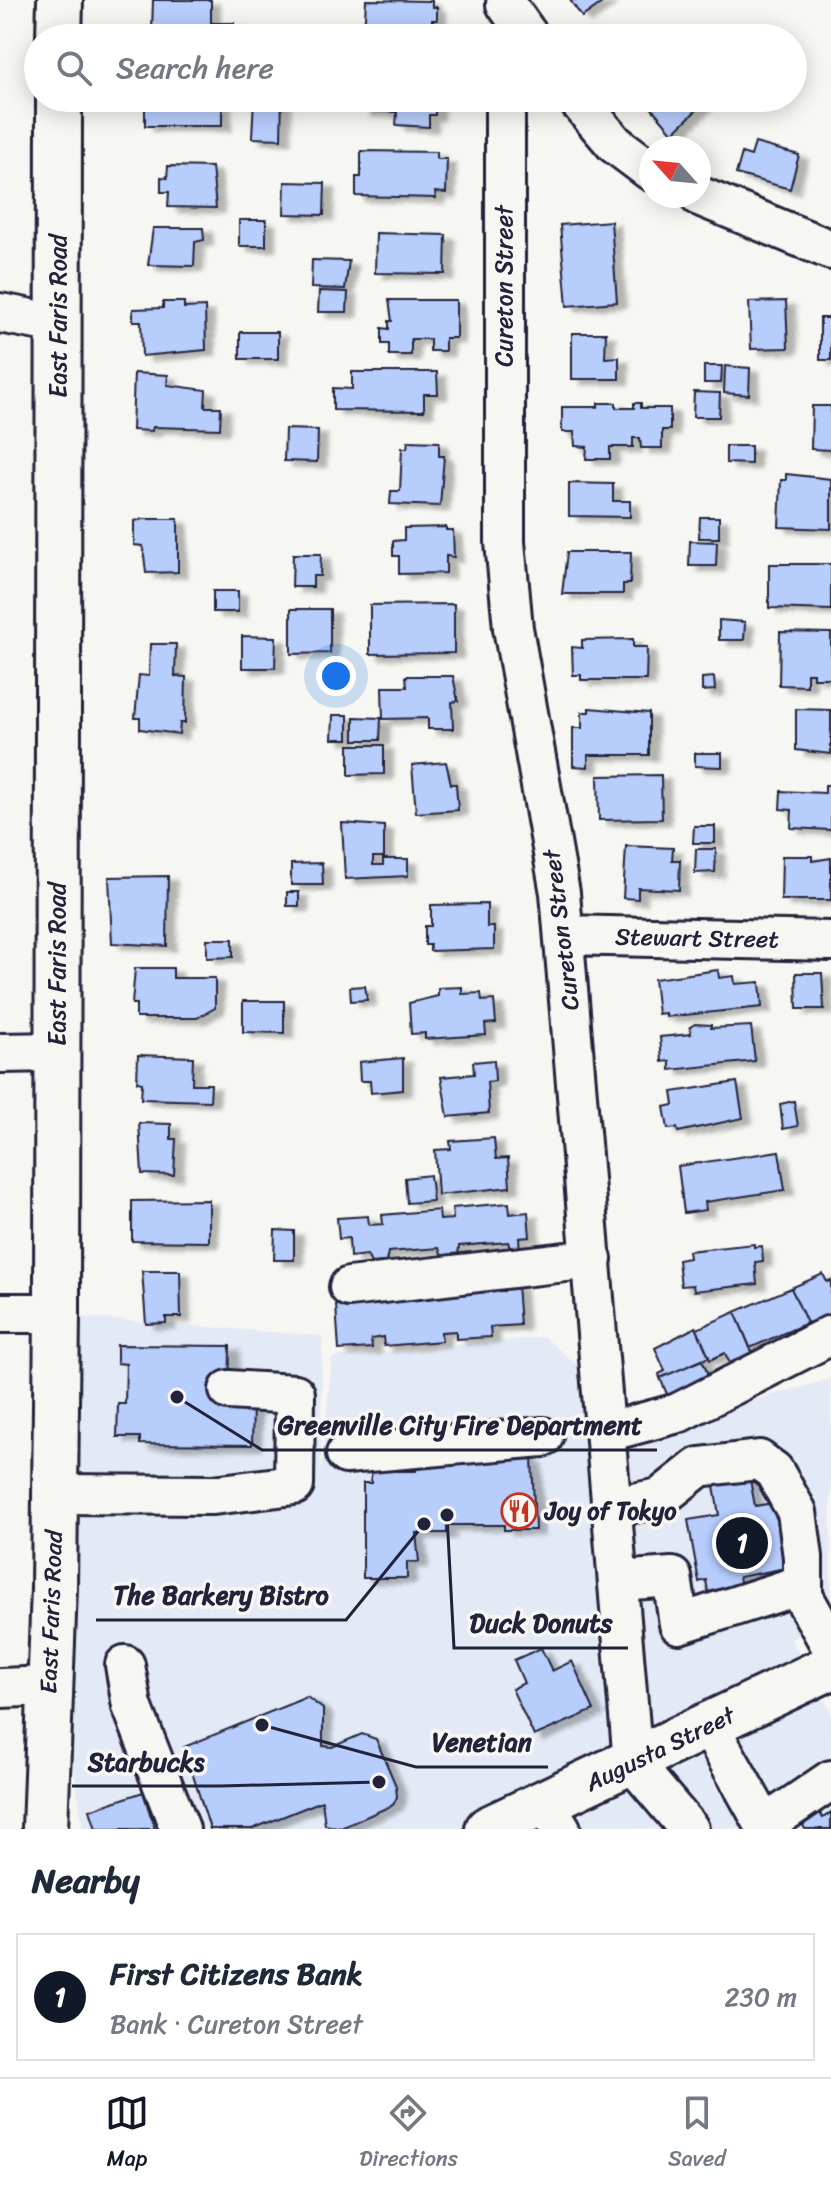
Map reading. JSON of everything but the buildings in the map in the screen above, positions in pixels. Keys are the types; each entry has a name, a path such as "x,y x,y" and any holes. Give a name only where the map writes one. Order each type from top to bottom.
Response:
{"main road":[{"path":"59,24 60,0"},
{"name":"East Faris Road","path":"45,1829 57,1313 59,112"},
{"name":"Augusta Street","path":"488,1829 553,1816 633,1763 831,1667"}],"street":[{"name":"Cureton Street","path":"505,112 505,542 513,628 564,935 633,1763"},
{"path":"588,112 615,144 639,162"},
{"path":"711,201 831,250"},
{"path":"0,313 58,324"},
{"name":"Stewart Street","path":"564,935 831,941"},
{"path":"0,1053 57,1052"},
{"path":"349,1287 592,1259"},
{"path":"0,1313 57,1313"},
{"path":"607,1432 678,1413 831,1335"},
{"path":"54,1494 213,1495 294,1485 295,1394 229,1390"},
{"path":"346,1454 543,1437"},
{"path":"613,1507 660,1498 699,1467 759,1460 774,1471 797,1512 803,1596 831,1646"},
{"path":"619,1581 672,1577 679,1624 803,1584"},
{"path":"125,1665 132,1706 180,1829"},
{"path":"0,1688 50,1686"},
{"path":"709,1726 766,1827 831,1780"},
{"path":"633,1763 680,1826"}],"shaded area":[{"path":"80,1317 322,1336 321,1474 332,1357 544,1337 651,1428 831,1379 831,1617 791,1639 831,1711 831,1829 83,1829 68,1729"}],"place":[{"name":"Greenville City Fire Department","path":"177,1397"},
{"name":"Joy of Tokyo","path":"519,1511"},
{"name":"Duck Donuts","path":"447,1515"},
{"name":"The Barkery Bistro","path":"424,1524"},
{"name":"First Citizens Bank","path":"742,1543"},
{"name":"Venetian","path":"262,1725"},
{"name":"Starbucks","path":"379,1782"}]}
